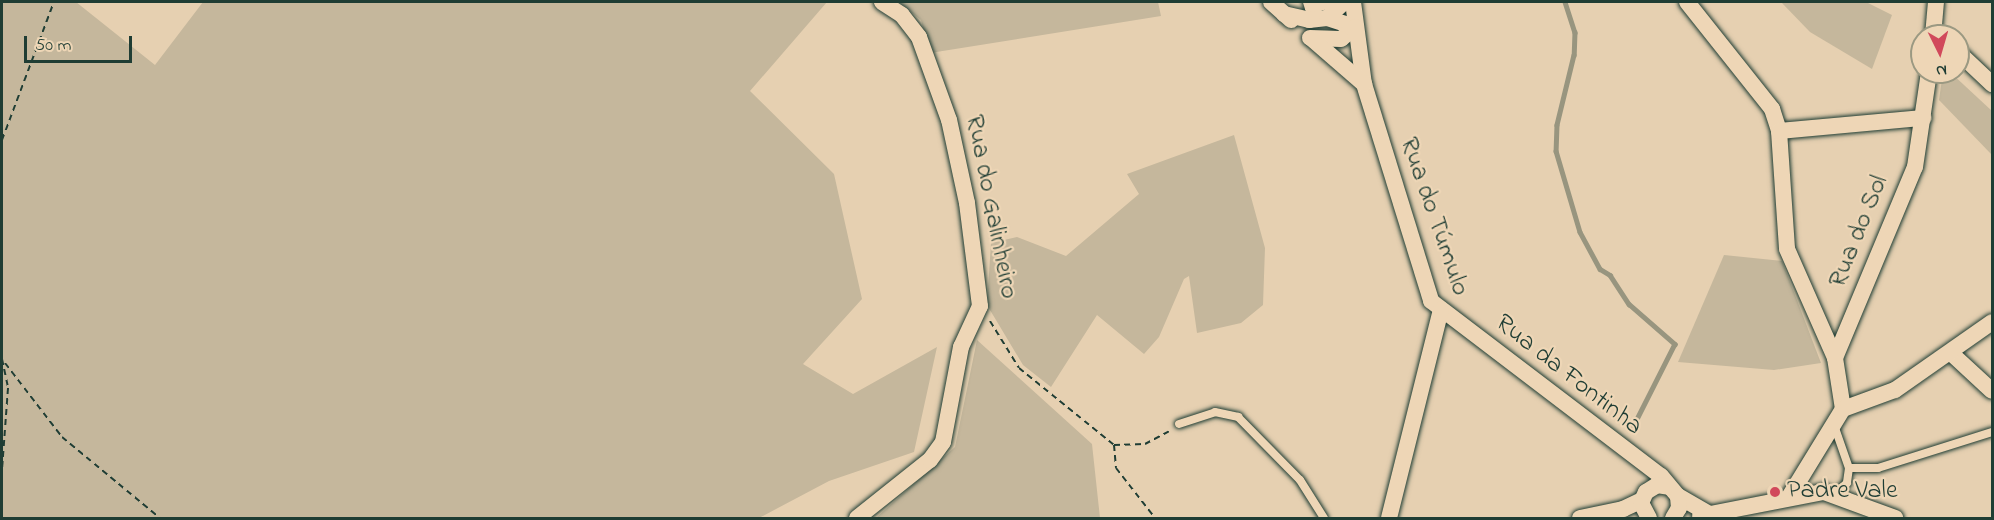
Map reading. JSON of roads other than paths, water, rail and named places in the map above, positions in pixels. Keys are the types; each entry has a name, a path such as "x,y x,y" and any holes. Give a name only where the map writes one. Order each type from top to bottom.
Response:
{"street":[{"name":"Rua do Galinheiro","path":"857,519 930,460 944,442 961,347 980,306 967,203 949,120 919,37 902,15 882,2"},
{"path":"1271,2 1364,84"},
{"path":"1309,2 1311,8 1328,10 1355,27 1341,39 1310,38"},
{"path":"1284,14 1309,20 1344,2"},
{"name":"Rua do Túmulo","path":"1353,2 1364,84 1426,291 1441,309 1389,519"},
{"path":"1687,2 1772,109 1779,131 1787,249 1835,358 1843,409"},
{"path":"1936,2 1936,24"},
{"path":"1970,63 1992,84"},
{"name":"Rua do Sol","path":"1835,358 1915,167 1927,84"},
{"path":"1779,131 1923,118"},
{"name":"Rua da Fontinha","path":"1441,309 1674,491 1711,516"},
{"path":"1789,497 1843,409 1894,390 1952,354 1992,322"},
{"path":"1952,354 1992,391"},
{"path":"1636,461 1649,519"},
{"path":"1580,519 1629,508 1657,485 1674,491 1679,508 1673,519"},
{"path":"1711,516 1789,497 1836,493 1895,519"}],"lane":[{"path":"1179,424 1215,412 1238,417 1300,480 1324,519"},
{"path":"1833,424 1849,468 1847,483 1836,493"},
{"path":"1849,468 1878,468 1992,432"}],"waterway":[{"path":"1565,2 1575,32 1574,55 1557,125 1556,151 1580,232 1600,269 1610,275 1629,304 1675,344 1632,429"}],"place":[{"name":"Padre Vale","path":"1775,492"}]}
